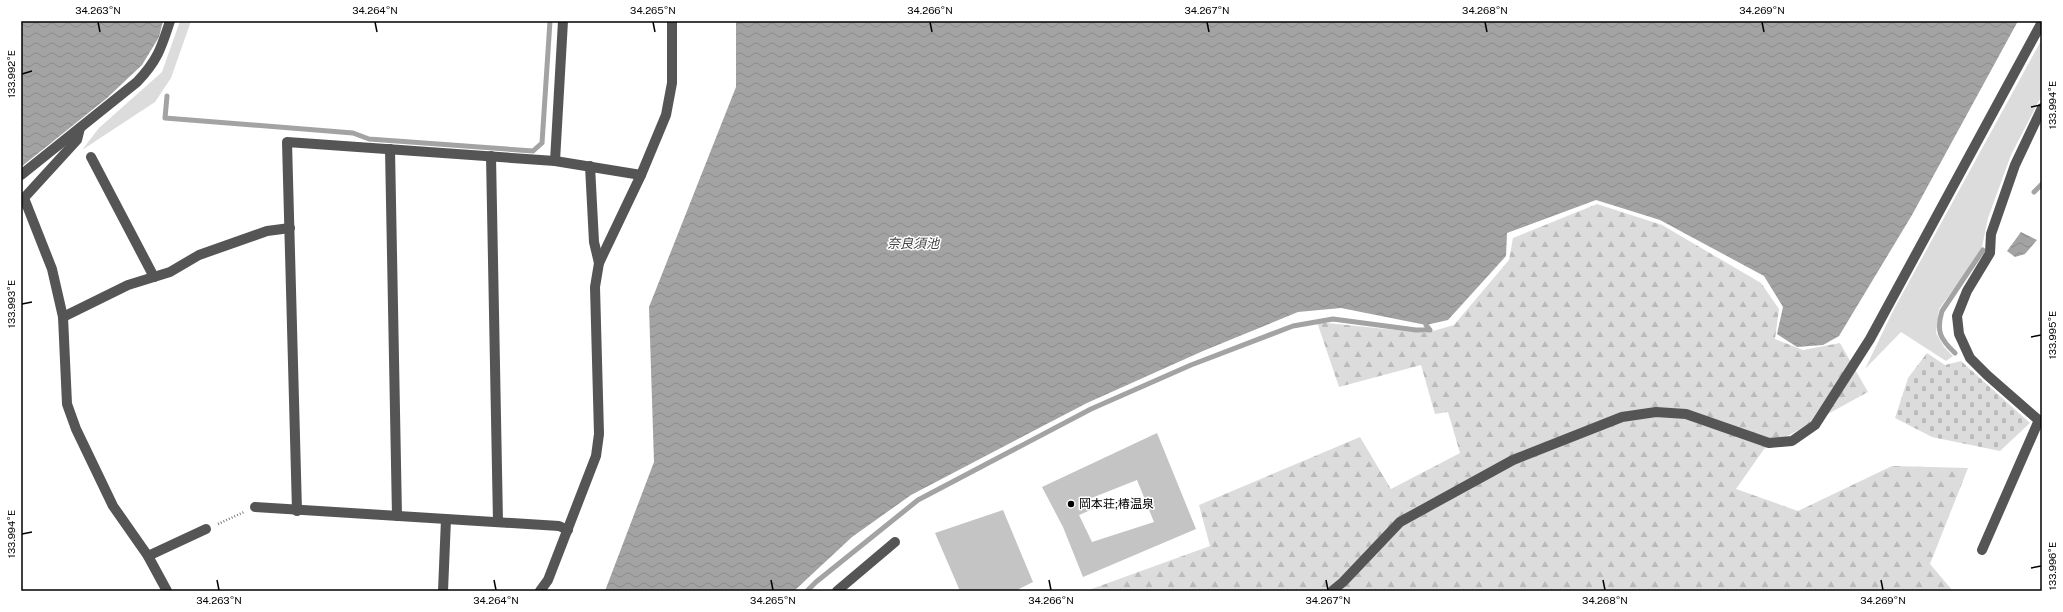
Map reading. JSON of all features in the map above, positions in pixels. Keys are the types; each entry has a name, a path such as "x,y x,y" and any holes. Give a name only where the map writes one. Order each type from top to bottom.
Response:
{"street":[{"path":"21,175 136,82 152,66 161,49 170,21"},
{"path":"555,161 563,21"},
{"path":"540,591 548,580 596,456 599,434 595,286 599,263 641,175 666,115 672,83 672,21"},
{"path":"1332,591 1343,582 1400,522 1513,460 1622,417 1656,412 1686,414 1770,443 1792,441 1815,425 1870,339 2042,22"},
{"path":"1982,550 2041,422 1987,375 1970,358 1959,334 1957,316 1966,291 1990,253 1991,234 2015,165 2042,108"},
{"path":"80,128 77,140 24,198 52,269 63,317 67,404 76,430 112,506 148,556 167,591"},
{"path":"297,510 287,142 555,161 641,175"},
{"path":"390,149 397,516"},
{"path":"491,156 498,522"},
{"path":"91,157 154,277"},
{"path":"590,166 594,242 599,263"},
{"path":"63,317 128,285 170,272 199,255 267,231 290,228"},
{"path":"255,507 559,526 568,530"},
{"path":"443,591 446,519"},
{"path":"148,556 206,529"},
{"path":"837,591 896,542"}],"path":[{"path":"206,529 255,507"}],"green space":[{"path":"180,21 191,21 171,78 155,102 82,150 99,128 162,72"},
{"path":"2042,39 2042,95 2011,155 1988,218 1981,252 1939,309 1936,333 1944,347 1953,356 1946,361 1901,332 1865,369 1893,311"},
{"path":"1597,204 1662,225 1761,283 1779,309 1775,339 1803,350 1840,343 1868,392 1764,449 1736,489 1798,511 1892,466 1968,468 1930,564 1953,591 1086,591 1210,546 1199,505 1360,437 1391,489 1460,453 1448,412 1435,414 1421,365 1339,387 1317,322 1426,333 1454,325 1509,260 1513,238"},
{"path":"1927,353 1945,365 1961,361 2030,423 2000,451 1932,437 1895,418 1908,378"}],"water":[{"path":"21,21 163,21 159,37 142,65 107,98 21,167"},
{"name":"奈良須池","path":"736,21 2018,21 1912,215 1839,336 1823,345 1797,347 1777,334 1783,307 1764,276 1660,220 1596,200 1507,233 1506,256 1448,320 1426,325 1341,308 1298,312 1203,351 1087,403 911,495 852,537 794,591 605,591 654,462 649,307 736,87"},
{"path":"2021,232 2037,240 2025,254 2015,257 2007,251"}],"building":[{"name":"岡本荘;椿温泉","path":"1157,433 1196,529 1083,577 1063,527 1042,487","holes":["1137,480 1154,522 1092,542 1079,515 1093,509 1089,499"]},
{"path":"1003,510 1033,582 1015,591 960,591 935,533"}],"waterway":[{"path":"167,96 165,118 353,133 369,139 533,151 542,143 550,21"},
{"path":"2034,192 2042,184"},
{"path":"1955,353 1943,339 1939,324 1940,318 1942,311 1983,250"},
{"path":"807,591 816,582 918,500 1091,409 1191,365 1293,326 1333,319 1416,330 1430,330 1426,325"}],"place":[{"name":"岡本荘;椿温泉","path":"1071,504"}]}
